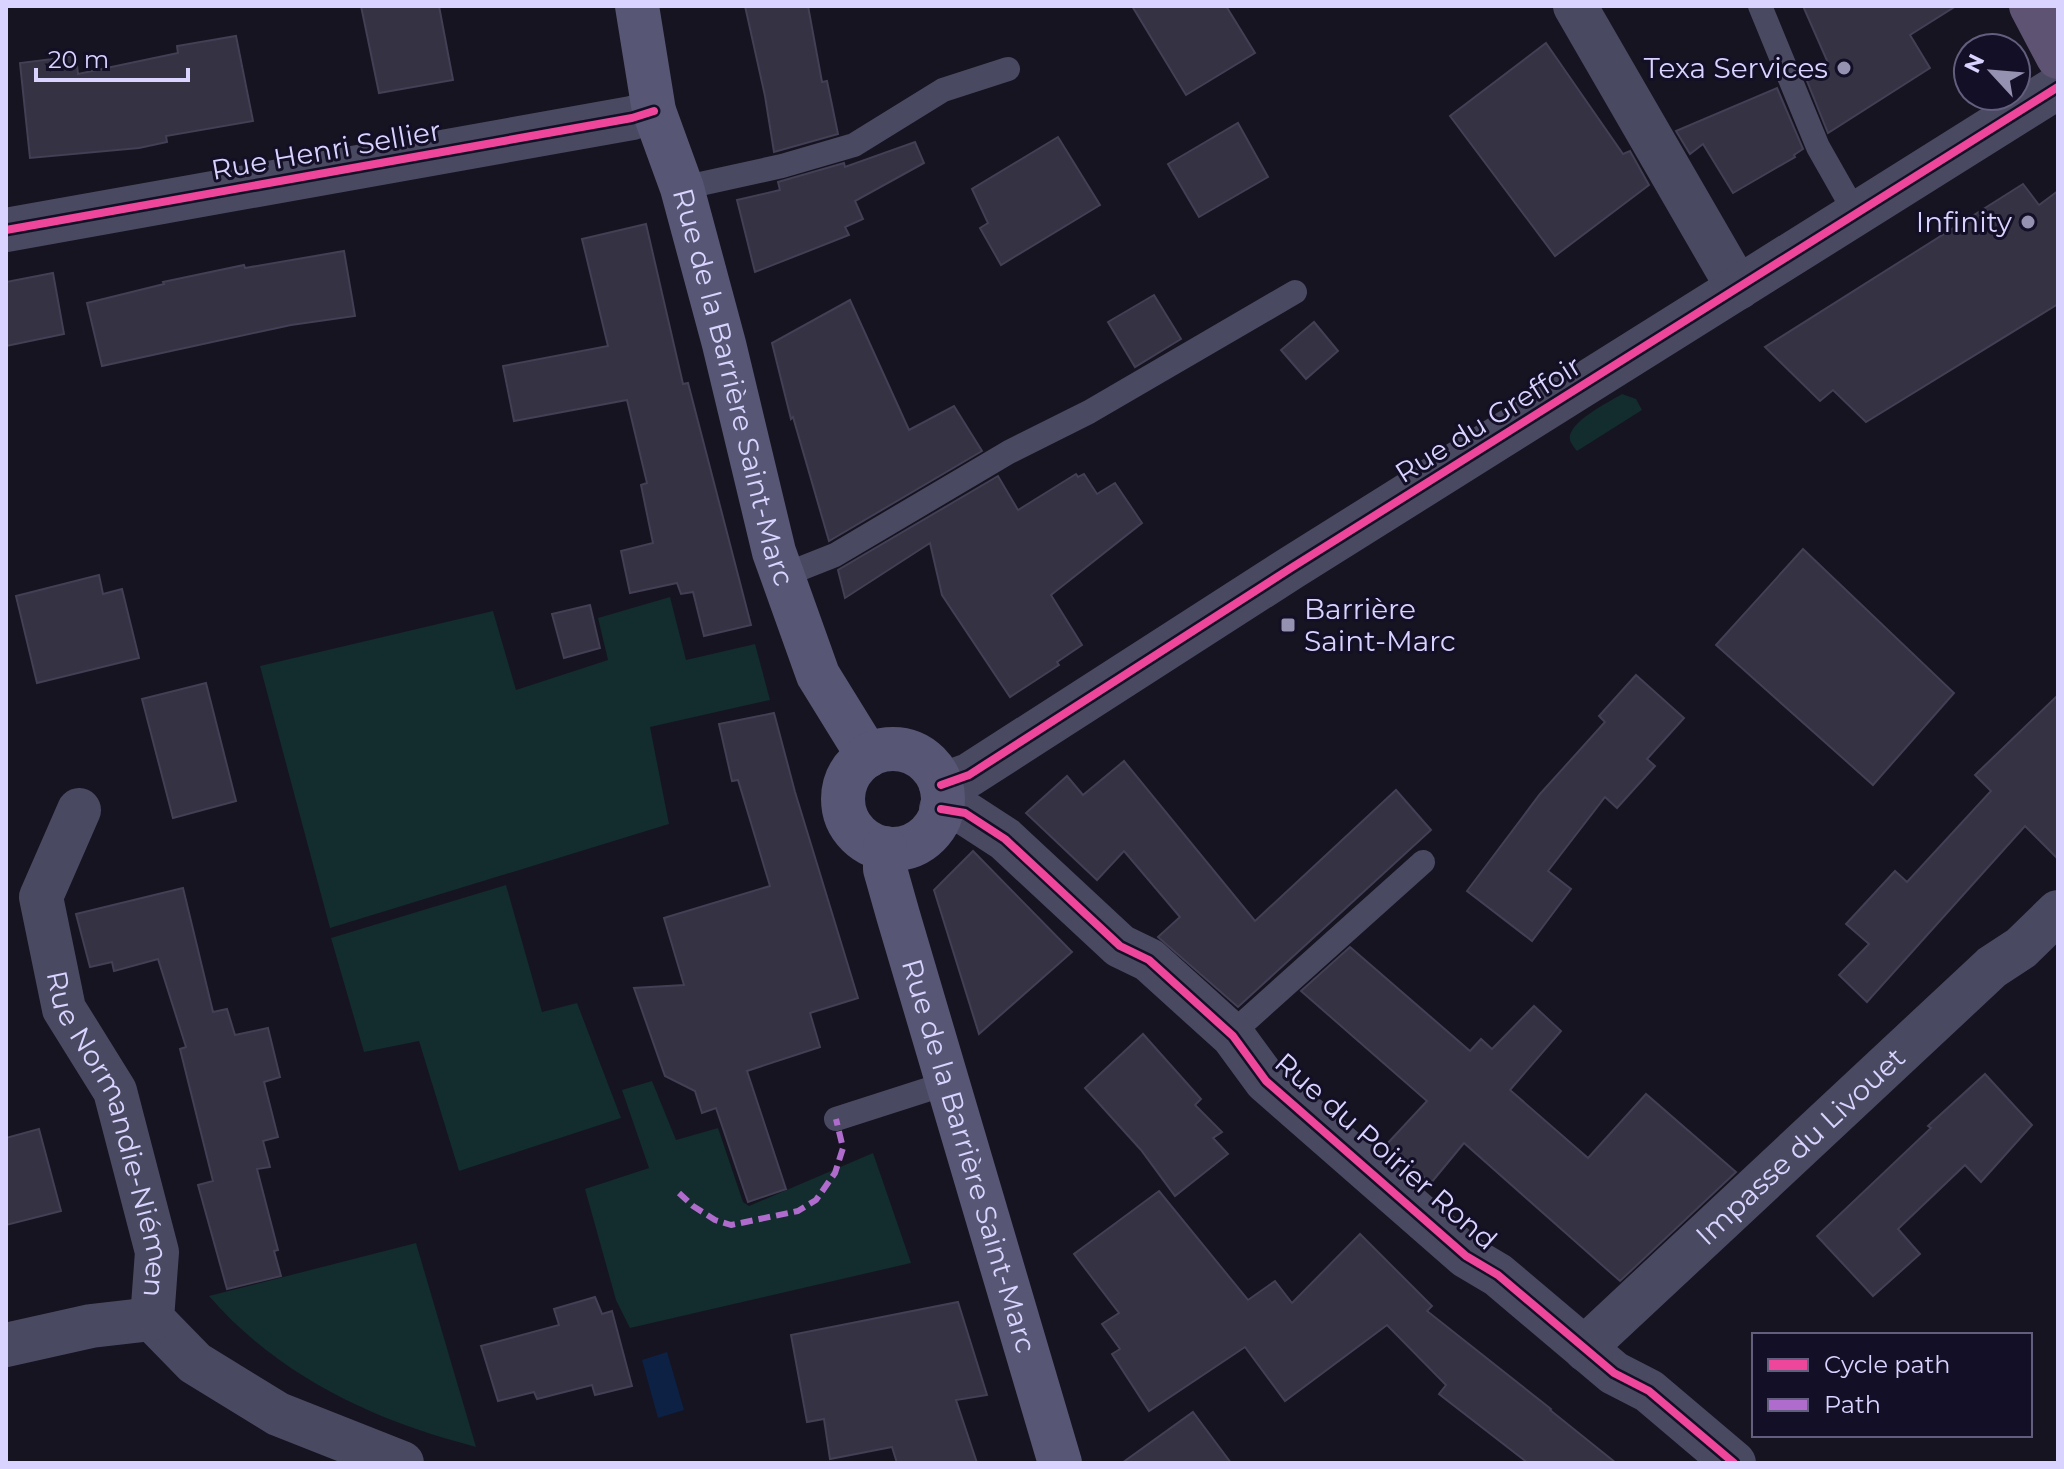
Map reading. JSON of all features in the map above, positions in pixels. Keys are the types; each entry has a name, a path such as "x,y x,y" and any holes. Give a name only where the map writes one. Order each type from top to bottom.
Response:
{"main road":[{"name":"Rue de la Barrière Saint-Marc","path":"637,6 654,111 682,188 724,344 774,552 818,675 868,756"},
{"path":"2031,6 2058,57"},
{"path":"882,750 912,752 934,771 941,797 936,823 927,835 900,848 885,848 870,843 848,822 843,808 843,793 856,765 882,750"},
{"name":"Rue de la Barrière Saint-Marc","path":"885,848 885,869 1060,1463"}],"street":[{"path":"1575,6 1738,288"},
{"name":"Rue du Greffoir","path":"941,797 1013,745 2058,87"},
{"name":"Rue Henri Sellier","path":"6,230 632,118 654,111"},
{"path":"1005,839 997,791 1002,765 1013,745"},
{"name":"Rue du Poirier Rond","path":"941,797 1005,839 1120,946 1149,960 1233,1036 1266,1081 1466,1256 1498,1275 1614,1373 1649,1391 1734,1463"},
{"name":"Rue Normandie-Niémen","path":"79,810 41,897 64,1009 115,1091 157,1252 152,1319 195,1363 278,1414 402,1463"},
{"name":"Impasse du Livouet","path":"1586,1350 1597,1336 1992,967 2039,952 2058,912"},
{"path":"6,1345 91,1326 152,1319"}],"lane":[{"path":"1760,6 1818,147 1856,214"},
{"path":"682,188 782,166 854,145 943,90 1008,69"},
{"path":"782,576 835,555 1009,452 1089,412 1295,292"},
{"path":"1233,1036 1239,1027 1423,862"},
{"path":"836,1119 948,1083"}],"green space":[{"path":"1622,394 1636,399 1642,410 1577,451 1570,440 1575,427"},
{"path":"670,597 686,660 755,644 770,700 650,727 669,824 330,928 260,666 493,611 516,690 608,660 598,618"},
{"path":"506,885 542,1012 577,1003 621,1118 459,1171 419,1041 364,1052 331,938"},
{"path":"652,1081 676,1140 718,1128 743,1202 749,1206 873,1153 911,1263 630,1328 616,1300 585,1189 649,1168 622,1090"},
{"path":"416,1243 476,1447 402,1424 331,1392 266,1350 236,1325 209,1296"}],"water":[{"path":"667,1352 684,1410 658,1418 642,1360"}],"building":[{"path":"361,6 439,6 453,80 379,93"},
{"path":"745,6 808,6 822,82 827,81 838,134 774,152"},
{"path":"1132,6 1226,6 1255,53 1186,95"},
{"path":"1803,6 1956,6 1910,35 1930,68 1828,133 1805,76 1829,65"},
{"path":"236,36 253,121 166,136 167,142 139,148 30,158 20,63 76,56 78,74 178,53 177,46"},
{"path":"1546,43 1623,154 1630,151 1649,185 1555,256 1450,116"},
{"path":"1777,88 1803,149 1795,157 1733,193 1703,144 1690,154 1676,131"},
{"path":"1238,123 1268,177 1199,217 1168,164"},
{"path":"1058,137 1100,205 1001,265 980,228 988,223 972,189"},
{"path":"915,142 924,163 855,201 863,219 845,227 849,235 755,272 737,200 780,190 778,182 844,163 845,167"},
{"path":"2023,184 2039,205 2058,191 2058,304 1866,422 1833,390 1820,401 1765,347"},
{"path":"646,224 683,384 688,383 751,625 704,636 693,592 681,594 677,583 630,593 621,551 653,543 641,485 647,483 627,400 514,421 503,366 608,346 582,239"},
{"path":"344,251 355,316 291,325 102,366 87,303 163,282 244,265 245,268"},
{"path":"53,273 64,334 6,346 6,282"},
{"path":"1154,295 1181,339 1135,367 1108,322"},
{"path":"850,300 909,430 954,406 982,451 829,541 793,417 791,419 772,343"},
{"path":"1314,322 1338,351 1306,379 1281,350"},
{"path":"1076,474 1078,477 1084,474 1097,494 1115,483 1142,523 1051,595 1082,645 1057,662 1059,665 1010,697 942,595 930,543 845,598 838,570 998,476 1018,510"},
{"path":"1803,549 1954,693 1873,785 1716,645"},
{"path":"99,575 103,594 122,589 139,658 37,683 16,596"},
{"path":"590,605 600,648 564,658 552,614"},
{"path":"1636,675 1684,718 1647,759 1655,766 1617,808 1605,797 1548,871 1571,889 1532,941 1467,891 1540,794 1605,722 1599,716"},
{"path":"206,683 236,801 173,818 142,699"},
{"path":"2058,695 2058,859 2025,826 1867,1002 1839,975 1869,944 1846,924 1895,871 1907,882 1991,791 1975,775"},
{"path":"774,713 858,998 810,1013 820,1047 747,1071 786,1189 748,1202 716,1108 702,1113 695,1091 665,1076 634,988 684,985 664,918 770,886 738,780 732,781 719,724"},
{"path":"1124,761 1255,921 1396,790 1431,830 1238,1007 1158,937 1180,917 1124,851 1097,880 1026,813 1067,776 1083,795"},
{"path":"973,851 1072,952 979,1034 934,890"},
{"path":"183,888 213,1012 227,1009 235,1035 268,1028 280,1077 264,1082 278,1137 263,1141 270,1167 257,1169 278,1250 274,1251 281,1276 227,1289 198,1185 213,1181 180,1049 186,1047 158,959 114,971 112,962 90,967 76,914"},
{"path":"1350,947 1470,1051 1481,1039 1492,1049 1534,1006 1561,1031 1510,1090 1588,1158 1646,1094 1736,1172 1620,1281 1464,1143 1431,1183 1386,1145 1427,1101 1301,991"},
{"path":"1143,1034 1201,1099 1195,1105 1222,1132 1213,1138 1228,1154 1175,1196 1141,1150 1085,1088"},
{"path":"1985,1074 2032,1125 1981,1182 1965,1165 1898,1229 1920,1254 1873,1296 1817,1236"},
{"path":"39,1129 61,1211 6,1225 6,1138"},
{"path":"1159,1191 1248,1300 1275,1281 1292,1303 1360,1234 1432,1306 1427,1311 1616,1463 1528,1463 1439,1394 1446,1385 1387,1325 1285,1401 1245,1347 1149,1411 1112,1354 1120,1349 1102,1324 1119,1313 1074,1254"},
{"path":"595,1297 602,1314 612,1311 632,1386 595,1395 592,1385 537,1399 534,1392 498,1401 481,1346 559,1325 554,1309"},
{"path":"958,1302 987,1395 956,1400 977,1463 897,1463 892,1447 830,1459 824,1419 807,1422 791,1335"},
{"path":"1193,1412 1231,1463 1122,1463"}],"marked path":[{"path":"679,1193 715,1220 731,1225 798,1211 816,1200 835,1173 843,1148 836,1119"}],"cycle path":[{"path":"941,785 969,775 1291,568 2058,87"},
{"path":"6,230 632,118 654,111"},
{"path":"941,809 965,813 1005,839 1120,946 1149,960 1233,1036 1266,1081 1466,1256 1498,1275 1614,1373 1649,1391 1734,1463"}],"place":[{"name":"Texa Services","path":"1844,68"},
{"name":"Infinity","path":"2028,222"},
{"name":"Barrière Saint-Marc","path":"1288,625"}]}
